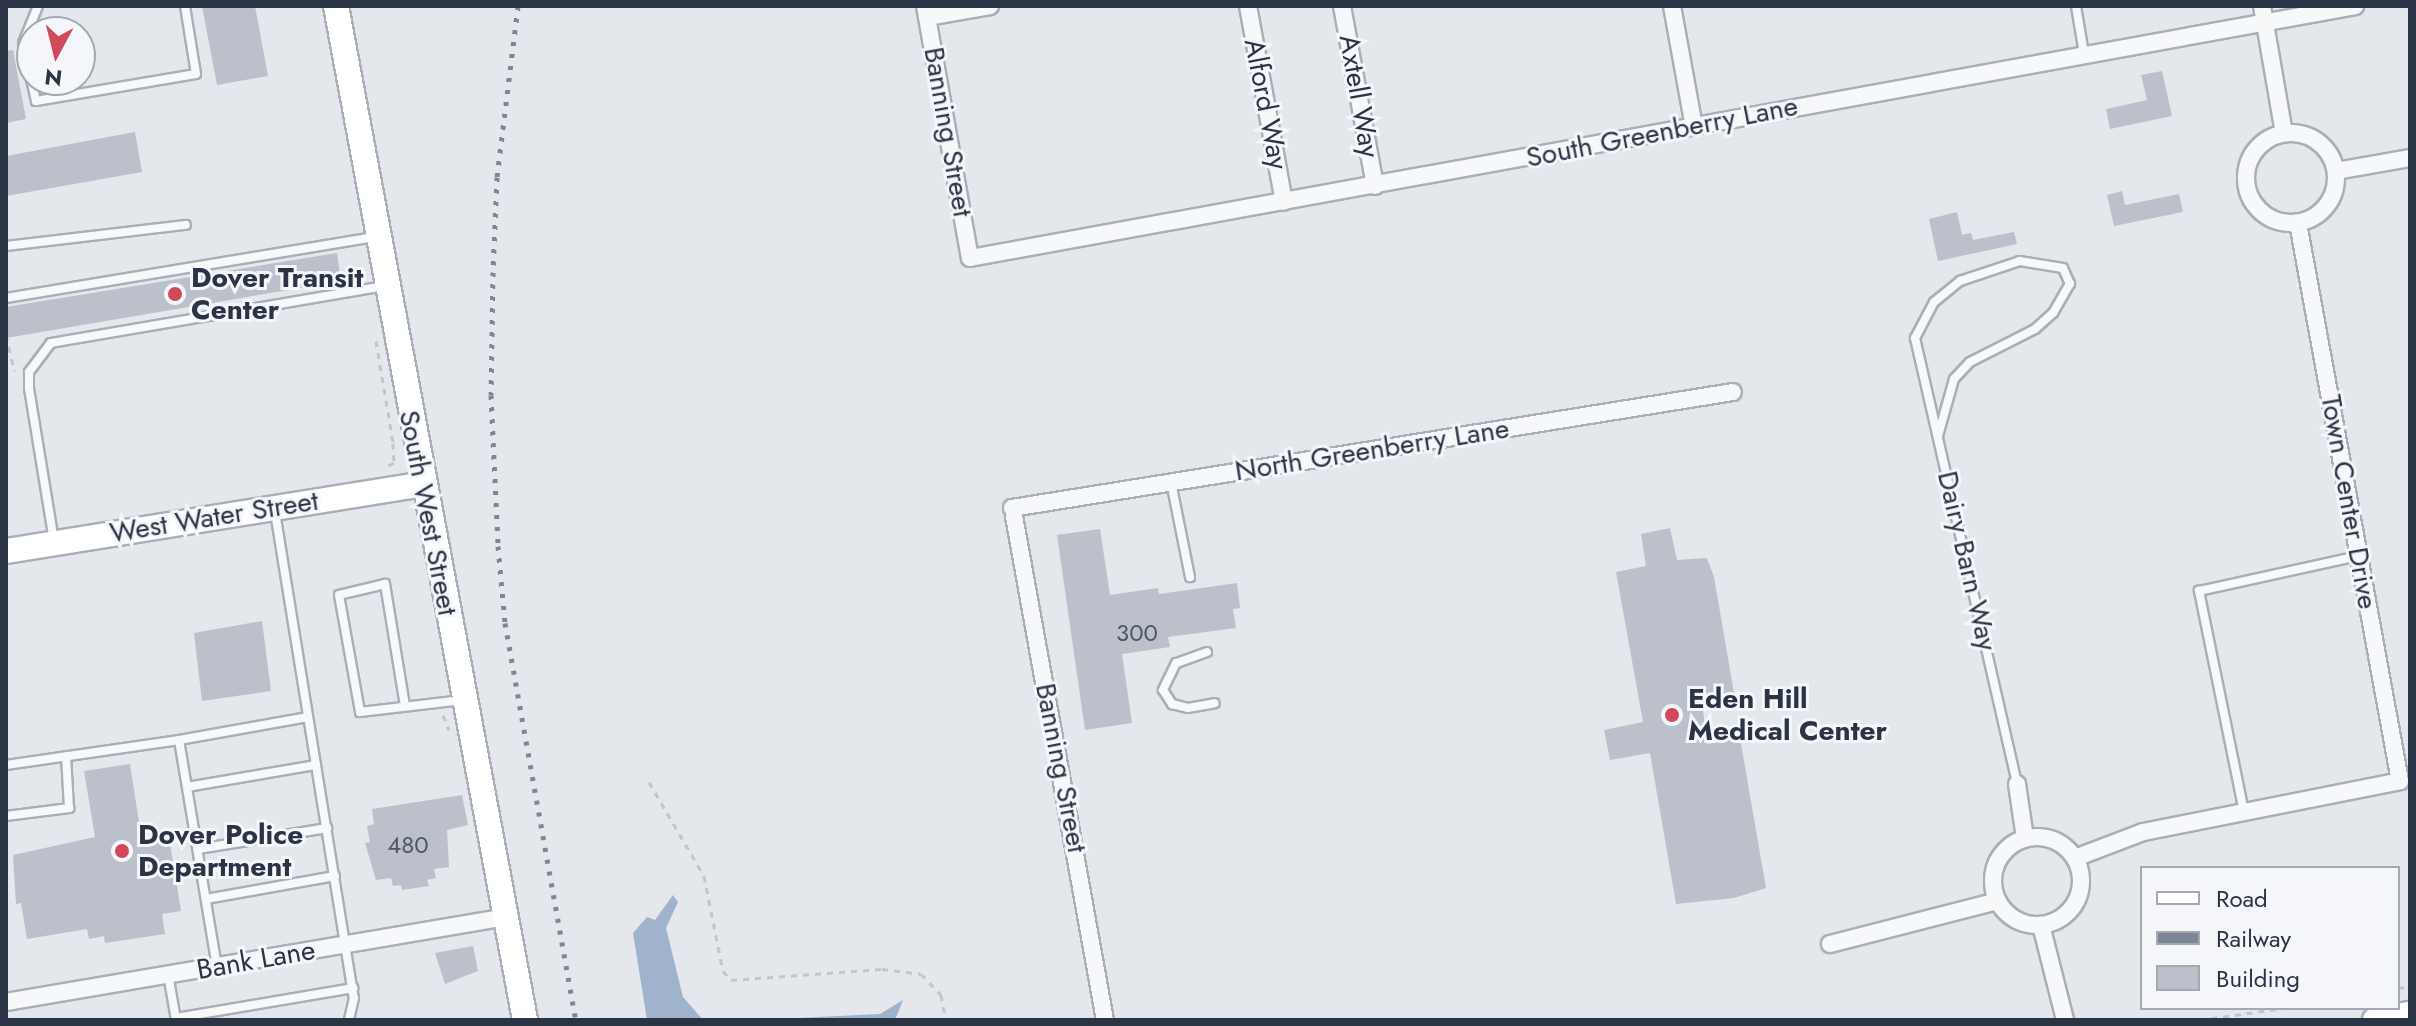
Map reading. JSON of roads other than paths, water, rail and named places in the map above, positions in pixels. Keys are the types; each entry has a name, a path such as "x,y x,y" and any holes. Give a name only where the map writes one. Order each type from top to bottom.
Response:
{"street":[{"name":"South West Street","path":"336,6 422,484 525,1020"},
{"path":"926,12 990,6"},
{"name":"Alford Way","path":"1248,6 1284,202"},
{"name":"Axtell Way","path":"1342,6 1375,186"},
{"path":"1672,6 1694,127"},
{"name":"South Greenberry Lane","path":"970,258 2084,54 2264,14 2355,6"},
{"name":"Banning Street","path":"926,12 970,258"},
{"path":"2264,14 2284,133"},
{"path":"2284,133 2312,138 2332,158 2336,171 2331,199 2323,210 2298,223 2270,218 2251,198 2246,185 2246,171 2259,146 2284,133"},
{"path":"2336,171 2410,158"},
{"name":"Town Center Drive","path":"2244,812 2400,781 2298,223"},
{"name":"North Greenberry Lane","path":"1013,512 1733,392"},
{"name":"West Water Street","path":"6,551 422,484"},
{"name":"Banning Street","path":"1013,512 1105,1020"},
{"path":"2017,784 2025,838"},
{"path":"2075,858 2143,832 2244,812"},
{"path":"2025,838 2053,839 2075,858 2081,879 2077,901 2062,918 2041,925 2020,922 1997,901 1992,880 1998,859 2025,838"},
{"path":"1830,944 1997,901"},
{"name":"Bank Lane","path":"6,1002 506,917"},
{"path":"2041,925 2065,1020"},
{"path":"2375,1020 2410,1014"}],"lane":[{"path":"38,6 23,43 36,101 196,74 185,6"},
{"path":"2076,6 2084,54"},
{"path":"6,246 186,225"},
{"path":"6,298 377,237"},
{"name":"Dairy Barn Way","path":"1938,436 1954,379 1970,362 2035,329 2053,313 2070,284 2069,275 2038,260 1960,281 1934,302 1915,338 2017,784"},
{"path":"55,543 29,388 29,372 51,343 386,286"},
{"path":"1173,492 1190,577"},
{"path":"274,507 353,988 355,1011 349,1020"},
{"path":"2244,812 2199,591 2359,556"},
{"path":"405,706 385,584 339,595 360,712 463,700"},
{"path":"1207,652 1176,663 1163,690 1172,704 1188,708 1215,703"},
{"path":"6,765 179,740 308,717"},
{"path":"179,740 217,966"},
{"path":"6,816 69,808 66,756"},
{"path":"187,787 316,765"},
{"path":"198,849 327,828"},
{"path":"206,899 335,876"},
{"path":"168,974 176,1019 353,988"}],"water":[{"path":"673,895 678,902 666,928 683,997 703,1020 647,1020 633,933 647,917 655,920"},
{"path":"903,1000 895,1020 755,1020 880,1014"}],"railway":[{"path":"518,6 497,177 493,272 491,395 498,546 505,623 576,1020"}],"place":[{"name":"Dover Transit Center","path":"175,294"},
{"name":"Eden Hill Medical Center","path":"1672,715"},
{"name":"Dover Police Department","path":"122,851"}]}
